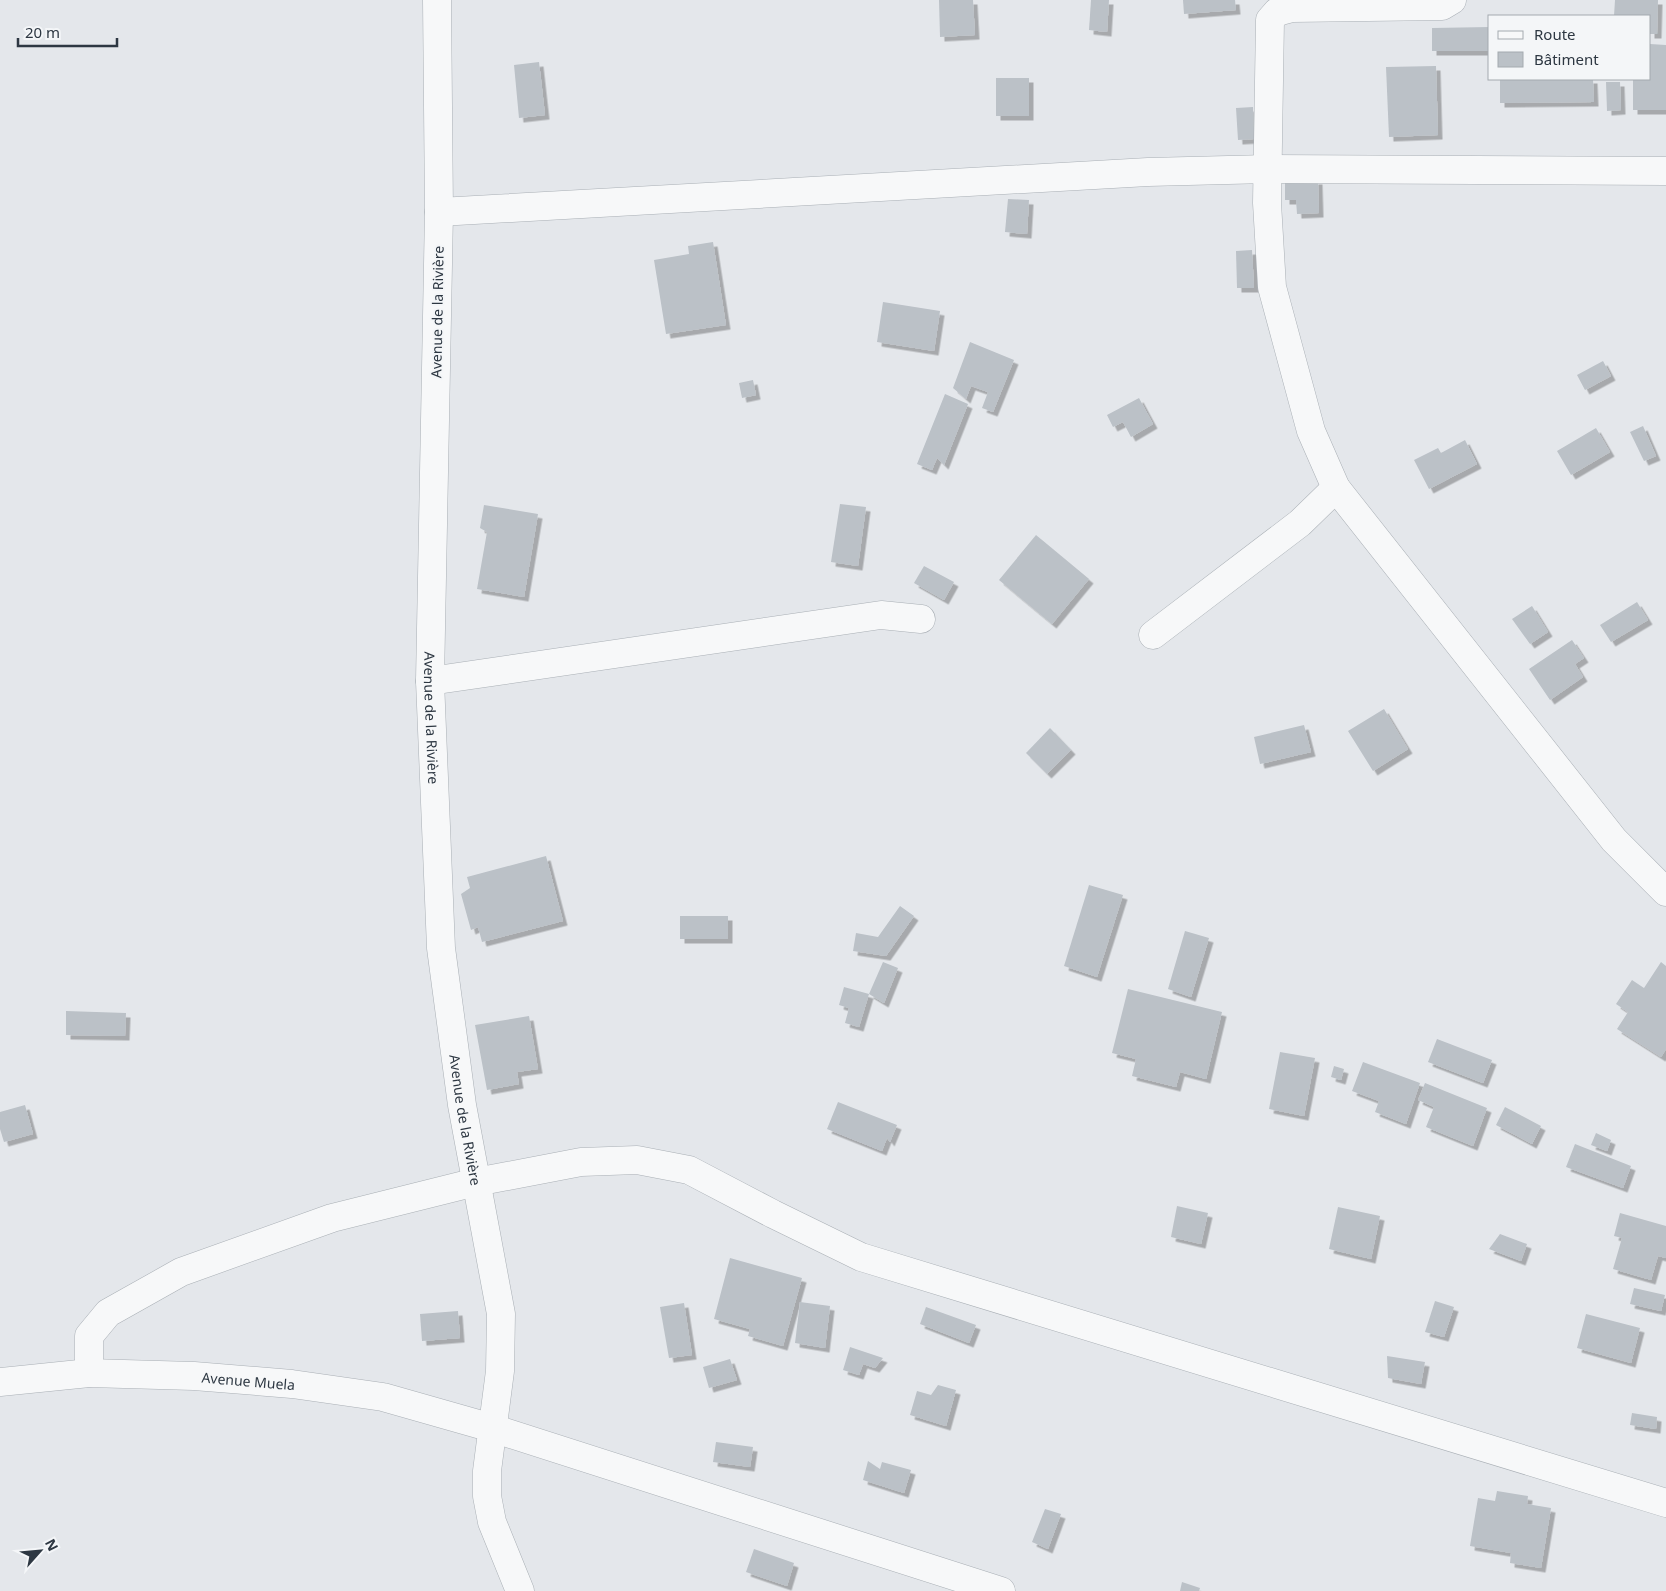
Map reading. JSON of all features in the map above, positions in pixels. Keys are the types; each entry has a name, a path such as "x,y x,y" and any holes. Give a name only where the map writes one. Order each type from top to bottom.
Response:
{"street":[{"name":"Avenue de la Rivière","path":"438,0 439,212 430,681 441,948 462,1105 501,1314 500,1371 492,1428 487,1496 492,1522 520,1591"},
{"path":"1452,0 1442,6 1292,8 1278,12 1270,20 1267,203 1272,287 1311,431 1336,488 1614,840 1666,892"},
{"path":"439,212 1148,172 1268,169 1666,171"},
{"path":"1153,636 1300,523 1336,488"},
{"path":"430,681 881,615 921,619"},
{"path":"89,1373 89,1336 108,1313 181,1272 332,1218 476,1182 581,1162 637,1160 689,1170 861,1257 1666,1503"},
{"name":"Avenue Muela","path":"0,1382 89,1373 194,1376 292,1384 383,1397 492,1428 1001,1591"}],"building":[{"path":"939,0 973,0 975,35 940,37"},
{"path":"1091,0 1109,0 1107,32 1089,30"},
{"path":"1183,0 1235,0 1236,10 1184,14"},
{"path":"1615,0 1658,0 1657,34 1651,34 1651,15 1614,15"},
{"path":"1488,27 1488,51 1432,51 1432,28"},
{"path":"1651,44 1666,45 1666,110 1633,110 1633,80 1651,80"},
{"path":"539,62 545,115 519,118 514,65"},
{"path":"1436,66 1438,135 1389,137 1386,67"},
{"path":"996,78 1029,78 1029,116 996,116"},
{"path":"1500,80 1593,80 1594,102 1500,103"},
{"path":"1606,82 1620,82 1621,110 1607,111"},
{"path":"1253,107 1254,139 1238,140 1236,108"},
{"path":"1285,180 1318,180 1319,213 1297,214 1296,200 1285,200"},
{"path":"1008,199 1029,200 1027,234 1005,232"},
{"path":"713,242 726,325 666,334 654,260 689,254 688,246"},
{"path":"1252,250 1254,288 1237,288 1236,251"},
{"path":"883,302 940,311 934,351 877,342"},
{"path":"970,342 1014,360 993,412 982,408 988,392 971,386 966,399 953,388"},
{"path":"1603,361 1611,376 1585,390 1577,375"},
{"path":"753,380 756,395 742,398 739,383"},
{"path":"945,394 968,404 944,465 937,458 932,470 917,464"},
{"path":"1139,398 1153,424 1131,437 1123,422 1113,427 1107,415"},
{"path":"1643,426 1656,456 1644,461 1630,432"},
{"path":"1596,428 1610,452 1571,475 1557,451"},
{"path":"1465,440 1477,464 1429,489 1414,460 1438,448 1441,453"},
{"path":"840,504 866,507 858,566 831,562"},
{"path":"484,505 538,514 524,597 477,589 487,532 480,528"},
{"path":"1036,535 1089,579 1052,624 999,580"},
{"path":"924,566 954,582 944,600 914,583"},
{"path":"1637,602 1648,620 1611,642 1600,625"},
{"path":"1532,606 1548,632 1530,644 1512,619"},
{"path":"1572,640 1584,658 1575,664 1583,677 1550,700 1529,669"},
{"path":"1384,709 1408,749 1373,771 1348,731"},
{"path":"1304,725 1311,752 1260,764 1254,737"},
{"path":"1050,728 1071,750 1047,774 1026,753"},
{"path":"546,856 563,921 482,942 478,927 471,930 461,894 470,888 467,877"},
{"path":"1089,885 1123,895 1097,977 1064,966"},
{"path":"900,906 914,916 886,956 853,951 856,933 878,937"},
{"path":"680,916 728,916 728,939 680,939"},
{"path":"1185,931 1209,938 1191,997 1168,989"},
{"path":"883,962 898,968 884,1003 869,994"},
{"path":"1661,962 1666,966 1666,1049 1661,1057 1617,1029 1628,1012 1616,1004 1632,980 1644,988"},
{"path":"844,987 869,994 859,1027 845,1023 849,1008 839,1005"},
{"path":"1128,989 1222,1012 1206,1079 1180,1072 1176,1087 1132,1076 1136,1059 1112,1053"},
{"path":"66,1011 126,1013 125,1036 66,1035"},
{"path":"529,1016 538,1069 517,1072 519,1084 487,1090 475,1025"},
{"path":"1437,1039 1492,1060 1483,1083 1428,1062"},
{"path":"1280,1052 1315,1058 1304,1116 1269,1109"},
{"path":"1363,1062 1420,1083 1406,1124 1375,1112 1379,1101 1352,1091"},
{"path":"1334,1066 1344,1069 1341,1080 1331,1077"},
{"path":"1425,1083 1487,1108 1473,1146 1426,1127 1434,1107 1418,1100"},
{"path":"838,1102 897,1125 890,1142 887,1138 882,1151 827,1129"},
{"path":"25,1105 33,1134 4,1142 0,1129 0,1112"},
{"path":"1505,1107 1541,1126 1532,1144 1496,1125"},
{"path":"1596,1133 1611,1140 1607,1151 1591,1145"},
{"path":"1575,1144 1631,1166 1623,1188 1566,1167"},
{"path":"1177,1206 1208,1213 1201,1244 1171,1237"},
{"path":"1338,1207 1380,1216 1371,1259 1329,1249"},
{"path":"1620,1213 1666,1226 1666,1258 1658,1256 1651,1280 1613,1269 1622,1238 1614,1236"},
{"path":"1500,1234 1527,1244 1521,1261 1489,1249"},
{"path":"730,1258 802,1278 783,1346 748,1336 750,1329 714,1319"},
{"path":"1634,1288 1665,1295 1661,1311 1630,1304"},
{"path":"1435,1301 1454,1307 1444,1337 1425,1332"},
{"path":"800,1302 830,1306 825,1348 795,1343"},
{"path":"684,1303 692,1355 669,1358 660,1307"},
{"path":"926,1307 976,1325 969,1343 920,1324"},
{"path":"458,1311 460,1338 422,1341 420,1314"},
{"path":"1586,1314 1640,1328 1631,1363 1577,1348"},
{"path":"850,1347 883,1358 875,1368 863,1364 859,1375 843,1370"},
{"path":"1387,1356 1425,1362 1421,1384 1388,1378"},
{"path":"730,1359 737,1380 709,1388 703,1367"},
{"path":"938,1385 956,1390 946,1426 910,1415 917,1391 931,1395"},
{"path":"1632,1413 1657,1417 1656,1429 1630,1425"},
{"path":"716,1442 753,1447 750,1467 713,1462"},
{"path":"868,1461 880,1469 882,1462 911,1470 904,1493 863,1480"},
{"path":"1497,1491 1528,1496 1527,1504 1551,1508 1541,1568 1510,1563 1511,1553 1470,1546 1478,1498 1495,1501"},
{"path":"1045,1509 1061,1514 1048,1549 1032,1542"},
{"path":"754,1549 794,1563 787,1586 746,1572"},
{"path":"1182,1582 1200,1588 1199,1591 1180,1591"}]}
